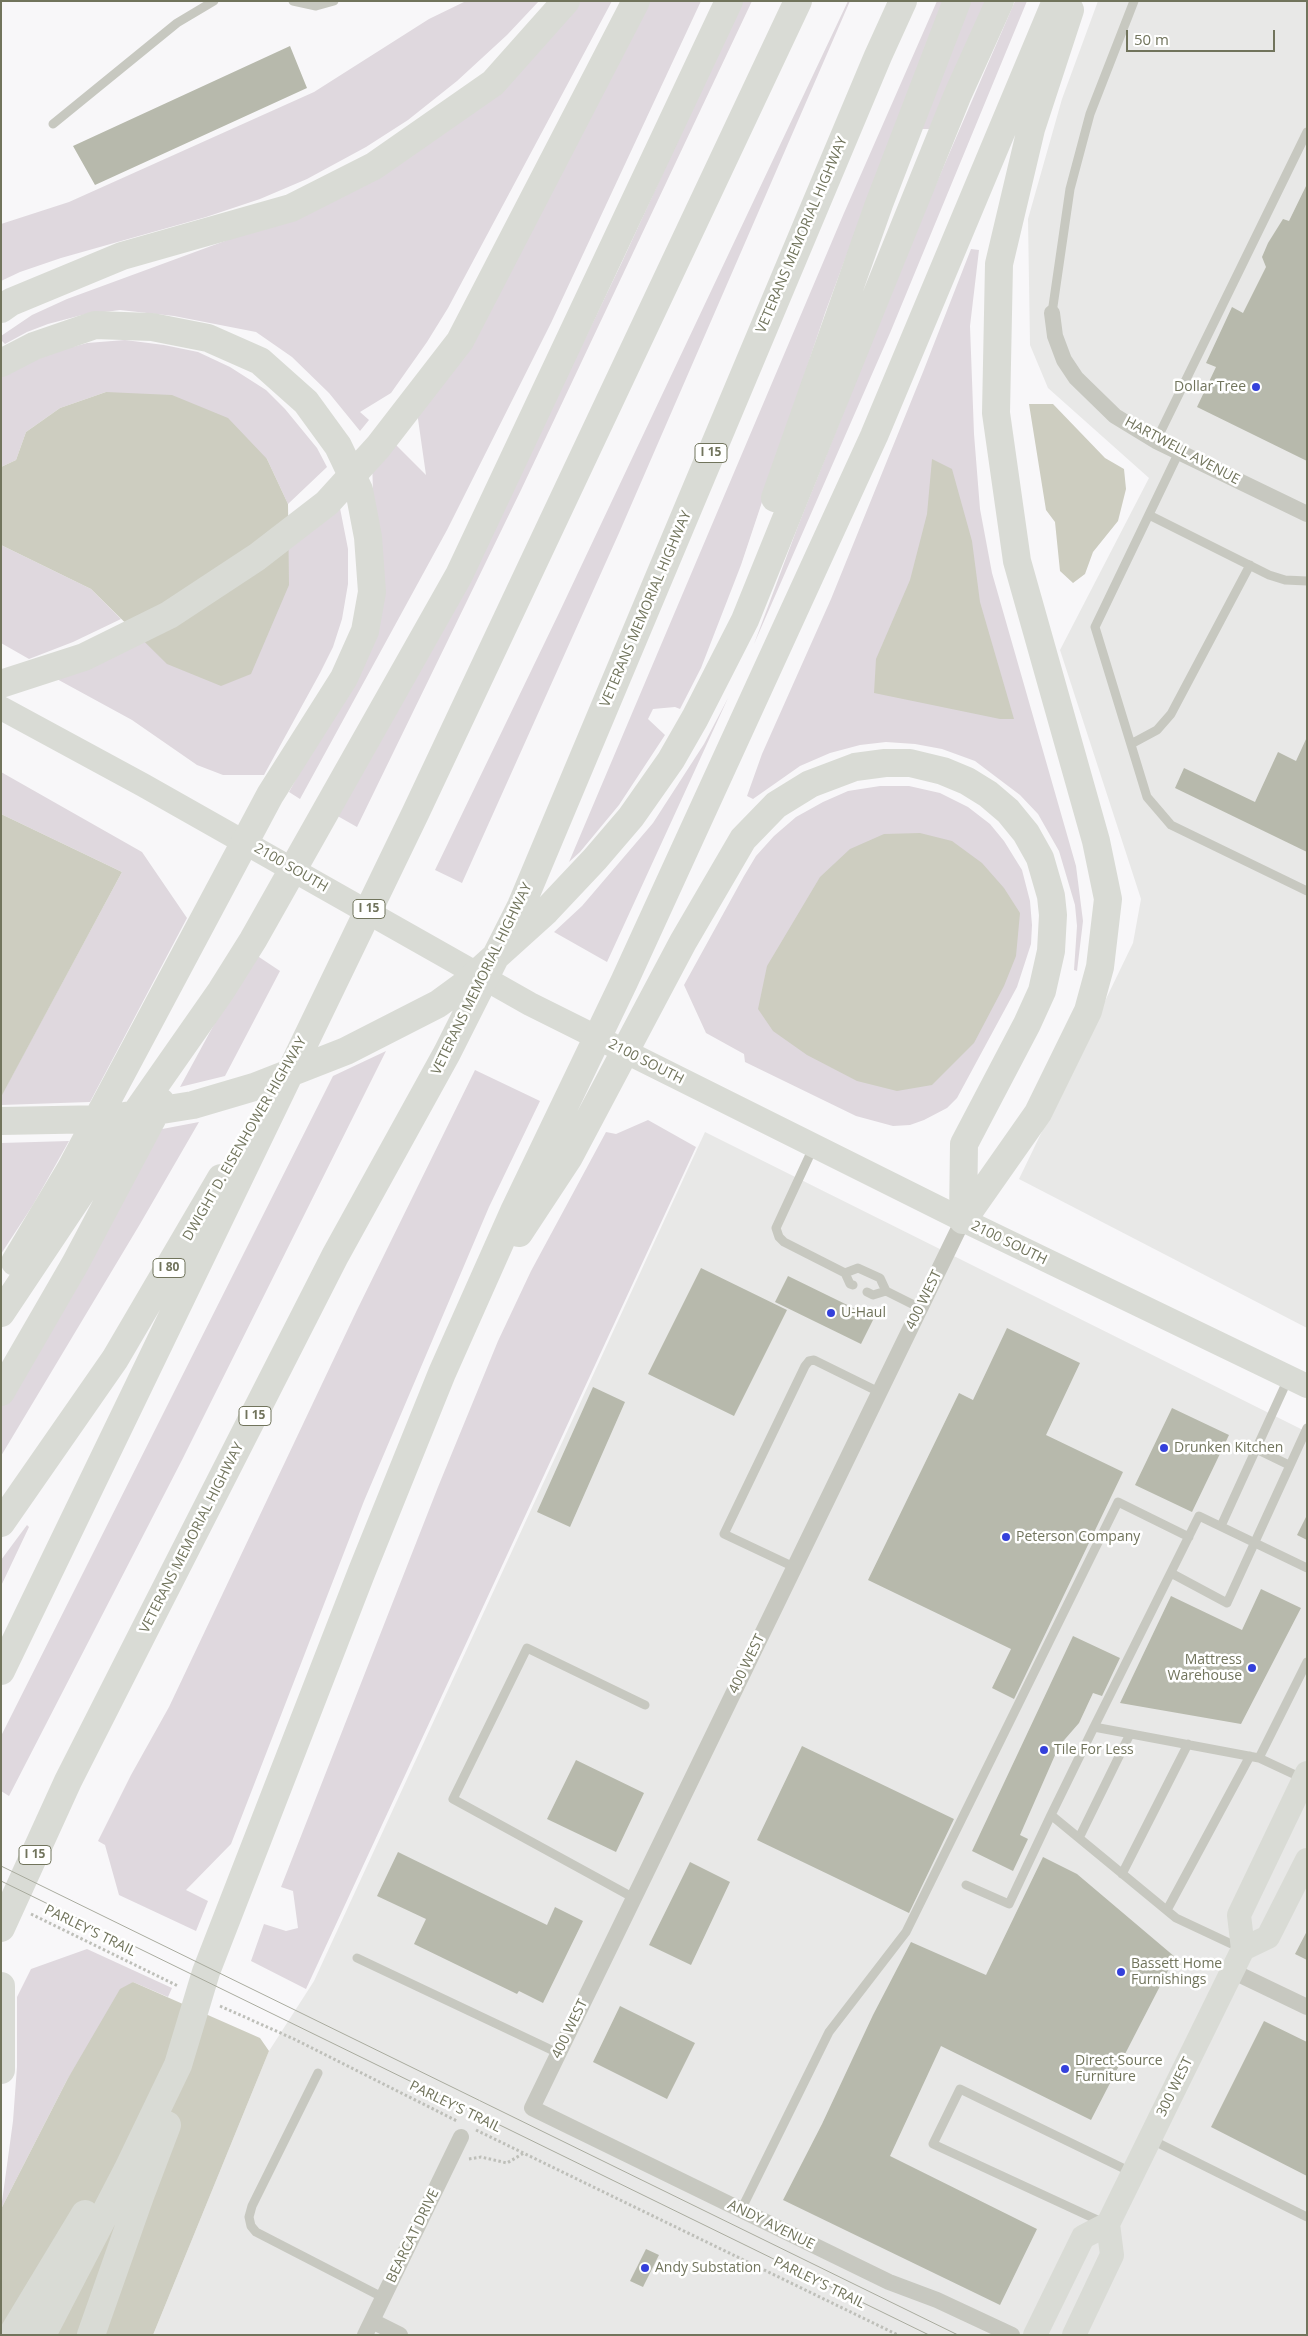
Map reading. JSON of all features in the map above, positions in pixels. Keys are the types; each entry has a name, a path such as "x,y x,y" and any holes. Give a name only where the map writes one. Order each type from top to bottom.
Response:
{"highway":[{"path":"1,309 11,302 122,256 291,208 374,166 493,83 566,1"},
{"path":"1,684 84,657 161,619 257,558 327,503 378,447 460,342 636,1"},
{"path":"1,1313 103,1160 221,991 253,940 459,575 730,1"},
{"name":"I 15","path":"1,1671 415,814 798,1"},
{"name":"VETERANS MEMORIAL HIGHWAY","path":"1,1928 68,1781 335,1256 447,1053 521,906 870,74 903,1"},
{"path":"710,686 879,204 957,1"},
{"path":"1,1121 106,1119 193,1105 254,1087 346,1051 438,1004 464,985 533,923 595,859 651,789 695,718 744,620 958,94 1000,1"},
{"path":"12,2335 100,2187 196,1981 416,1436 473,1300 624,982 874,436 1056,1"},
{"path":"962,1220 1038,1113 1088,1011 1100,967 1108,899 1096,841 1017,561 996,413 999,264 1031,129 1072,1"},
{"path":"1,363 34,346 95,325 152,327 208,338 260,361 306,402 338,446 359,490 368,537 372,592 365,631 344,678 270,796 70,1170 1,1284"},
{"path":"473,1300 569,1158 654,996 734,851 767,812 797,791 823,778 866,765 894,763 921,765 943,770 988,794 1020,825 1040,858 1050,887 1053,925 1050,960 1042,991 964,1144 962,1220"},
{"path":"1,1392 76,1264 221,991"},
{"name":"DWIGHT D. EISENHOWER HIGHWAY","path":"1,1523 115,1359 323,1005"},
{"path":"42,2335 126,2172 178,2065 196,1981"},
{"path":"91,2335 140,2196 190,2069 196,1981"},
{"path":"1,1986 1,2070"}],"main road":[{"name":"2100 SOUTH","path":"1,708 143,784 530,1004 962,1220 1298,1382"},
{"path":"1305,1776 1239,1915 1243,1949 1268,1937 1307,1860"},
{"name":"300 WEST","path":"1108,2224 1243,1949"},
{"path":"1035,2335 1083,2237 1108,2224 1112,2255 1074,2335"}],"street":[{"name":"HARTWELL AVENUE","path":"1052,313 1055,336 1064,360 1076,378 1115,416 1156,441 1307,514"},
{"name":"400 WEST","path":"532,2108 962,1220"},
{"path":"1232,1971 1307,2007"},
{"name":"ANDY AVENUE","path":"532,2108 889,2282 937,2300 1012,2335"},
{"name":"BEARCAT DRIVE","path":"368,2328 464,2129"},
{"path":"368,2328 400,2335"}],"lane":[{"path":"53,124 177,23 214,1"},
{"path":"293,1 316,6 334,1"},
{"path":"1052,313 1070,189 1090,114 1134,1"},
{"path":"1156,441 1307,132"},
{"path":"1179,452 1095,627 1147,797 1171,825 1307,892"},
{"path":"1149,514 1269,575 1285,580 1307,581"},
{"path":"1131,744 1156,730 1171,714 1250,566"},
{"path":"814,1146 776,1228 779,1237 784,1242 845,1272 850,1284 853,1285"},
{"path":"845,1272 858,1268 880,1278 886,1291 920,1308"},
{"path":"867,1292 873,1295 886,1291"},
{"path":"794,1567 724,1534 805,1366 809,1361 814,1360 879,1392"},
{"path":"1220,1526 1256,1449 1298,1382"},
{"path":"1171,1573 1227,1603 1307,1428"},
{"path":"1256,1449 1289,1465"},
{"path":"741,2210 829,2032 906,1932 1118,1502 1189,1537"},
{"path":"966,1885 1009,1904 1094,1727 1199,1516 1307,1568"},
{"path":"634,1898 453,1799 527,1648 645,1705"},
{"path":"1167,1910 1307,1662"},
{"path":"1094,1727 1254,1757 1305,1776"},
{"path":"1079,1838 1130,1734"},
{"path":"1122,1874 1188,1744"},
{"path":"1051,1816 1176,1918 1243,1949"},
{"path":"357,1958 558,2053"},
{"path":"318,2073 252,2206 249,2217 251,2226 256,2232 384,2298"},
{"path":"1108,2224 933,2144 960,2089 1133,2173"},
{"path":"1150,2139 1307,2217"}],"path":[{"name":"PARLEY'S TRAIL","path":"28,1912 196,1981"},
{"name":"PARLEY'S TRAIL","path":"213,2002 294,2039 464,2129 524,2153 898,2335"},
{"path":"451,2158 473,2160 481,2157 507,2163 524,2153"}],"shaded area":[{"path":"466,1 539,1 507,35 457,81 408,120 366,147 307,179 260,199 206,217 61,258 20,272 1,281 1,224 69,202 314,92 429,19"},
{"path":"573,1 612,1 448,308 391,393 360,412 369,420 360,431 329,393 292,357 256,332 174,316 120,310 82,315 48,324 27,332 5,344 1,340 1,336 32,315 67,299 233,238 334,198"},
{"path":"640,1 701,1 551,323 447,530 300,799 289,792 337,703 374,521 372,461 390,439 426,475 416,405"},
{"path":"742,1 752,1 521,490 357,827 334,814 544,424 622,262"},
{"path":"848,1 850,1 619,533 462,883 435,870 559,613"},
{"path":"937,1 944,1 825,313 741,565 701,668 680,709 675,707 653,709 648,719 665,735 619,805 580,852 569,862 844,213"},
{"path":"971,1 988,1 931,129 918,129"},
{"path":"1015,1 1027,1 890,333 754,644 798,526 921,219"},
{"path":"1098,1 1307,1 1307,1328 1019,1179 1133,943 1141,899 1060,650 1149,478 1048,388 1030,345 1028,219 1062,99"},
{"path":"971,249 979,250 970,326 974,434 980,509 992,573 1076,866 1083,921 1077,971 1074,970 1077,926 1075,905 1059,851 1038,814 1020,795 975,761 942,749 915,744 886,742 860,745 830,753 800,766 753,799 747,796 762,754 831,599"},
{"path":"125,340 198,352 230,367 266,390 285,409 317,448 327,467 288,504 267,459 106,392 60,408 26,432 16,460 1,467 1,377 43,355 87,343"},
{"path":"106,392 172,395 228,418 267,459 288,504 289,585 251,674 221,686 167,664 91,589 1,545 1,467 16,460 26,432 60,408"},
{"path":"1029,404 1053,404 1105,458 1124,469 1126,489 1118,521 1093,552 1085,574 1073,583 1060,571 1055,522 1046,510"},
{"path":"932,459 952,469 972,541 980,602 1014,719 1000,719 874,693 876,659 910,580 927,514"},
{"path":"338,498 348,549 348,584 342,619 333,647 320,673 264,775 223,775 197,765 132,720 55,678 289,541"},
{"path":"1,545 91,589 121,619 73,642 29,659 1,643"},
{"path":"728,698 607,962 554,932 582,906 653,823 704,744"},
{"path":"1,772 142,852 187,918 90,1102 1,1105 1,1096 122,872 1,814"},
{"path":"880,786 909,786 940,793 968,807 990,824 1004,841 1022,870 1030,901 1031,944 1017,987 957,1098 947,1108 910,1125 893,1126 856,1116 745,1062 744,1054 706,1033 684,985 756,856 774,836 796,817 823,802 848,791"},
{"path":"1,814 122,872 1,1097"},
{"path":"920,833 952,841 982,863 1004,888 1020,913 1016,956 1004,986 974,1043 932,1085 897,1091 857,1081 807,1055 773,1031 758,1009 767,966 820,877 850,849 884,834"},
{"path":"253,953 280,971 225,1076 180,1087"},
{"path":"386,1051 182,1460 9,1796 1,1791 1,1736 333,1076"},
{"path":"475,1070 540,1101 489,1207 364,1501 231,1844 186,1890 208,1901 196,1931 119,1895 105,1845 98,1841 131,1775 169,1707 357,1310"},
{"path":"648,1120 696,1147 306,1989 251,1961 264,1924 286,1931 298,1928 293,1891 281,1887 438,1487 498,1341 531,1271 606,1132 616,1134"},
{"path":"199,1122 1,1456 1,1400 157,1130"},
{"path":"705,1132 1307,1432 1307,2335 153,2335 269,2051 314,1981"},
{"path":"69,1141 33,1205 1,1254 1,1143"},
{"path":"27,1525 29,1527 1,1586 1,1560"},
{"path":"87,1949 172,1988 168,1997 133,1982 67,2080 1,2209 13,2121 17,2067 17,1997 31,1969"},
{"path":"133,1982 260,2038 269,2051 153,2335 1,2335 1,2209 67,2080 120,1989"}],"building":[{"path":"290,46 307,88 95,185 73,146"},
{"name":"Dollar Tree","path":"1307,184 1307,461 1197,407 1216,367 1206,363 1232,307 1243,313 1266,267 1262,257 1268,243 1283,219 1289,221"},
{"path":"1307,737 1307,852 1175,788 1184,768 1255,802 1278,752 1296,761"},
{"path":"701,1268 787,1310 734,1416 648,1374"},
{"name":"U-Haul","path":"788,1276 874,1318 861,1344 775,1302"},
{"path":"1007,1328 1080,1363 1046,1435 1123,1472 1014,1699 992,1688 1011,1649 868,1580 959,1393 973,1400"},
{"path":"593,1387 625,1402 570,1527 537,1512"},
{"path":"1172,1408 1229,1435 1192,1512 1135,1485"},
{"path":"1307,1515 1307,1540 1297,1535"},
{"path":"1261,1589 1301,1608 1241,1724 1120,1703 1171,1596 1242,1630"},
{"path":"1073,1636 1120,1658 1102,1696 1093,1693 1079,1723 1059,1746 1020,1835 1028,1839 1013,1871 972,1851"},
{"path":"802,1746 954,1819 909,1913 757,1840"},
{"path":"576,1760 644,1793 616,1852 547,1819"},
{"path":"398,1852 547,1925 555,1907 583,1921 543,2003 519,1991 517,1994 414,1944 426,1919 377,1896"},
{"path":"1043,1857 1077,1874 1175,1957 1091,2120 941,2046 890,2156 1037,2229 1000,2305 783,2200 822,2124 873,2015 911,1942 986,1975"},
{"path":"690,1862 730,1882 691,1965 649,1945"},
{"path":"1307,1931 1307,1960 1295,1954"},
{"path":"620,2006 695,2043 667,2099 593,2062"},
{"path":"1264,2021 1307,2042 1307,2176 1211,2127"},
{"name":"Andy Substation","path":"646,2249 659,2255 643,2287 630,2281"}],"tram line":[{"path":"1,1866 958,2335"},
{"path":"1,1881 929,2335"}],"place":[{"name":"Dollar Tree","path":"1256,387"},
{"name":"U-Haul","path":"831,1313"},
{"name":"Drunken Kitchen","path":"1164,1448"},
{"name":"Peterson Company","path":"1006,1537"},
{"name":"Mattress Warehouse","path":"1252,1668"},
{"name":"Tile For Less","path":"1044,1750"},
{"name":"Bassett Home Furnishings","path":"1121,1972"},
{"name":"Direct Source Furniture","path":"1065,2069"},
{"name":"Andy Substation","path":"645,2268"}]}
